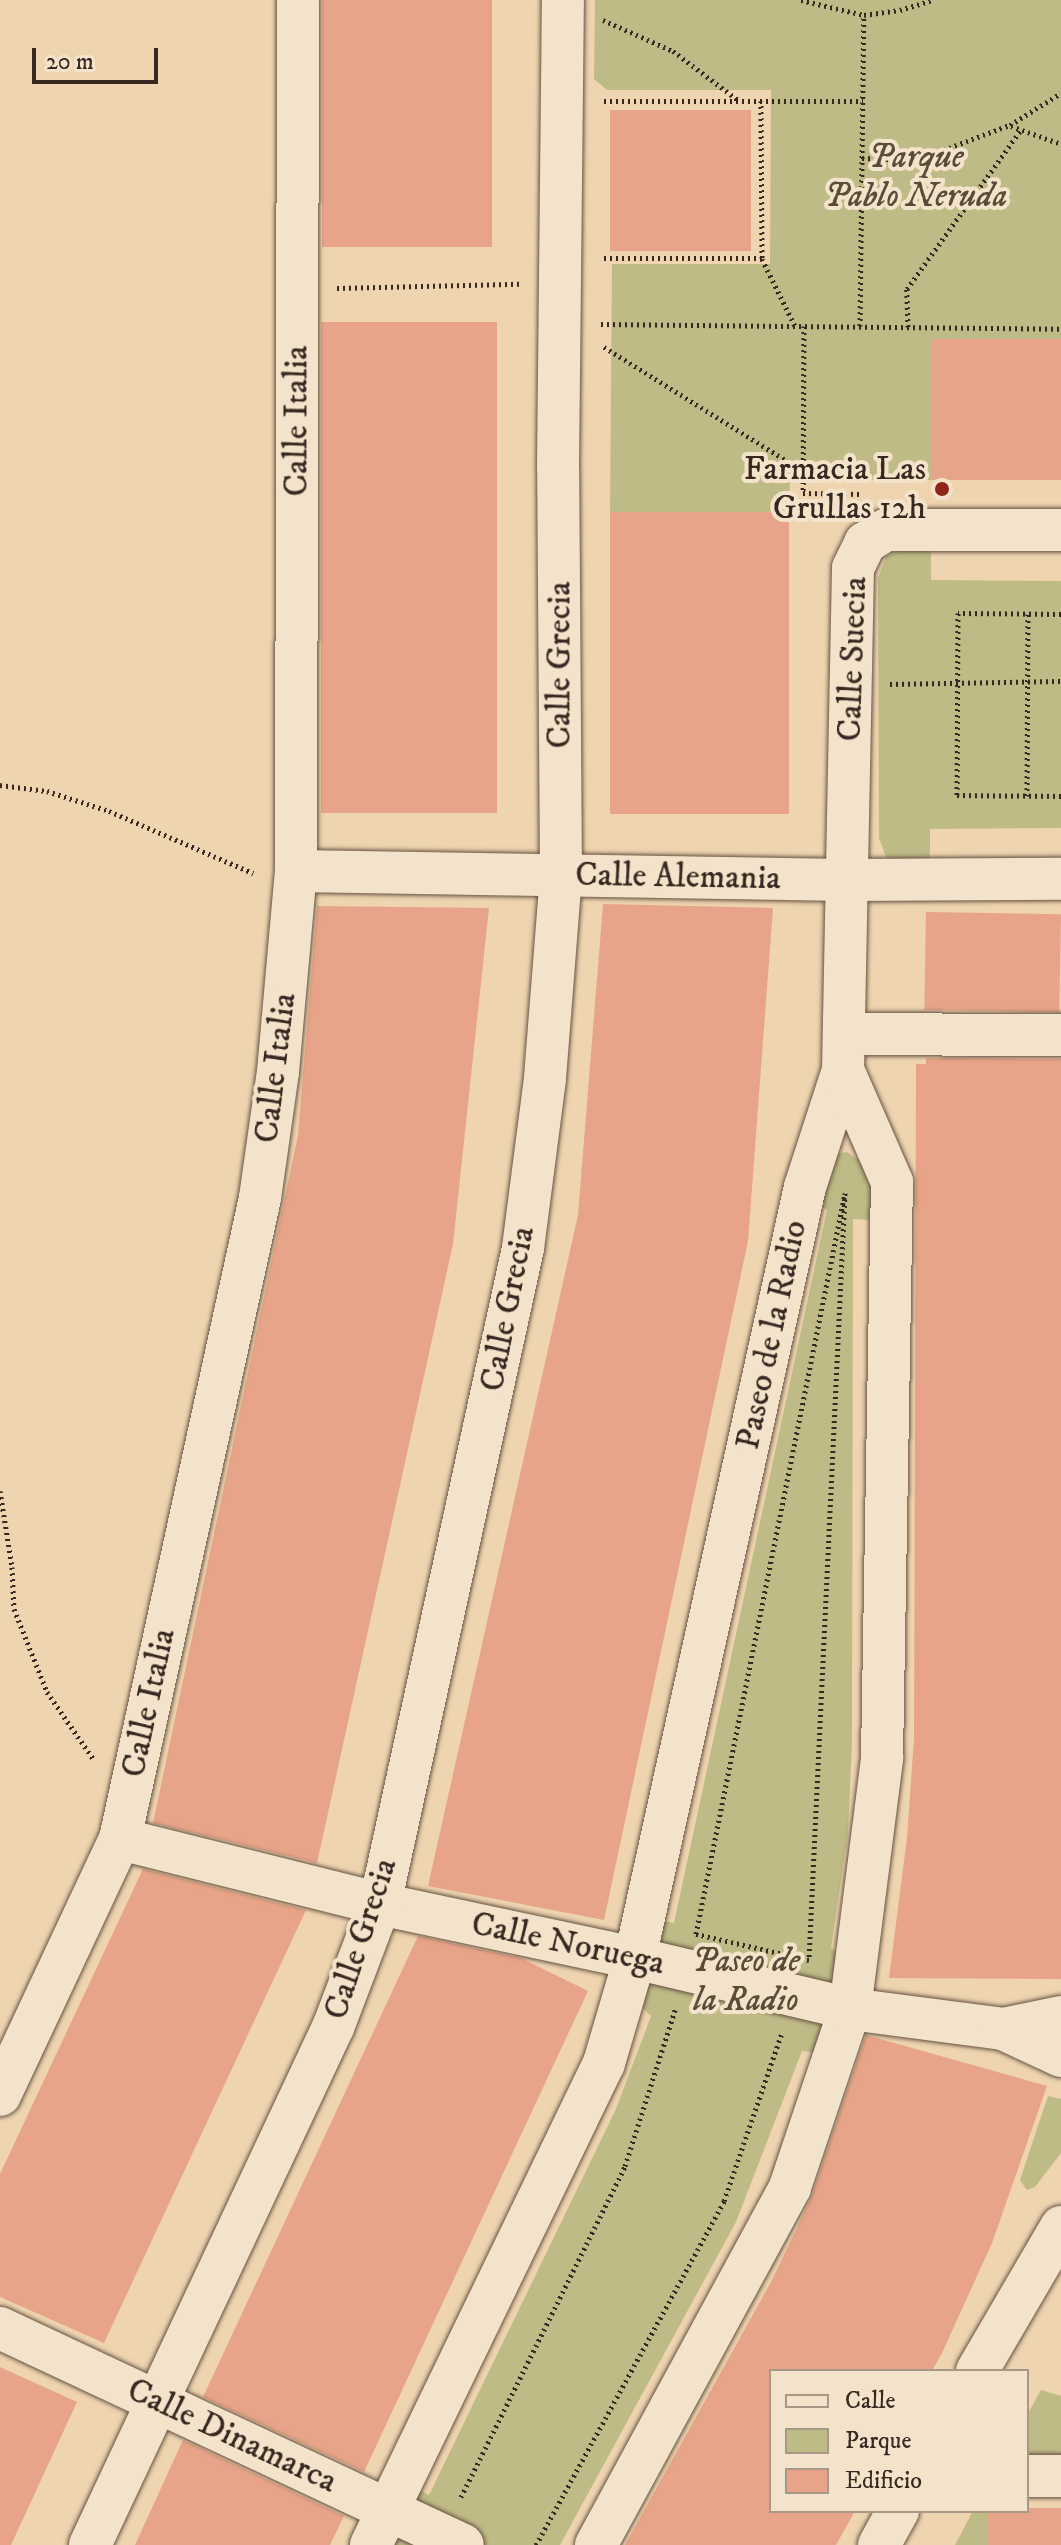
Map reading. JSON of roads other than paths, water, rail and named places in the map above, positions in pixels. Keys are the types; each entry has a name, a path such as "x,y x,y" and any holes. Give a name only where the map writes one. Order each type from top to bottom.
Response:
{"street":[{"name":"Calle Italia","path":"0,2095 120,1839 260,1198 278,1072 295,881 298,0"},
{"name":"Calle Grecia","path":"90,2545 334,2025 380,1904 523,1248 545,1078 561,875 563,2"},
{"name":"Calle Suecia","path":"846,880 853,568 865,543 886,530 1061,530"},
{"name":"Calle Alemania","path":"295,881 561,875 846,880 1061,879"},
{"name":"Paseo de la Radio","path":"379,2527 604,2063 635,1958 816,1150 844,1052 846,880"},
{"path":"844,1052 1061,1035"},
{"name":"Paseo de la Radio","path":"596,2545 790,2187 850,2009 882,1758 892,1182 876,1147 844,1052"},
{"path":"816,1150 834,1136 852,1136 876,1147"},
{"name":"Calle Noruega","path":"120,1839 380,1904 635,1958 850,2009 1003,2029 1061,2056"},
{"path":"1003,2029 1061,2017"},
{"path":"978,2369 1046,2273 1061,2227"},
{"name":"Calle Dinamarca","path":"0,2328 157,2400 379,2527 453,2540"},
{"path":"1029,2476 1061,2476"},
{"path":"879,2545 897,2513"}],"place":[{"name":"Farmacia Las Grullas 12h","path":"942,489"}],"park label":[{"name":"Parque Pablo Neruda","path":"916,176"}]}
